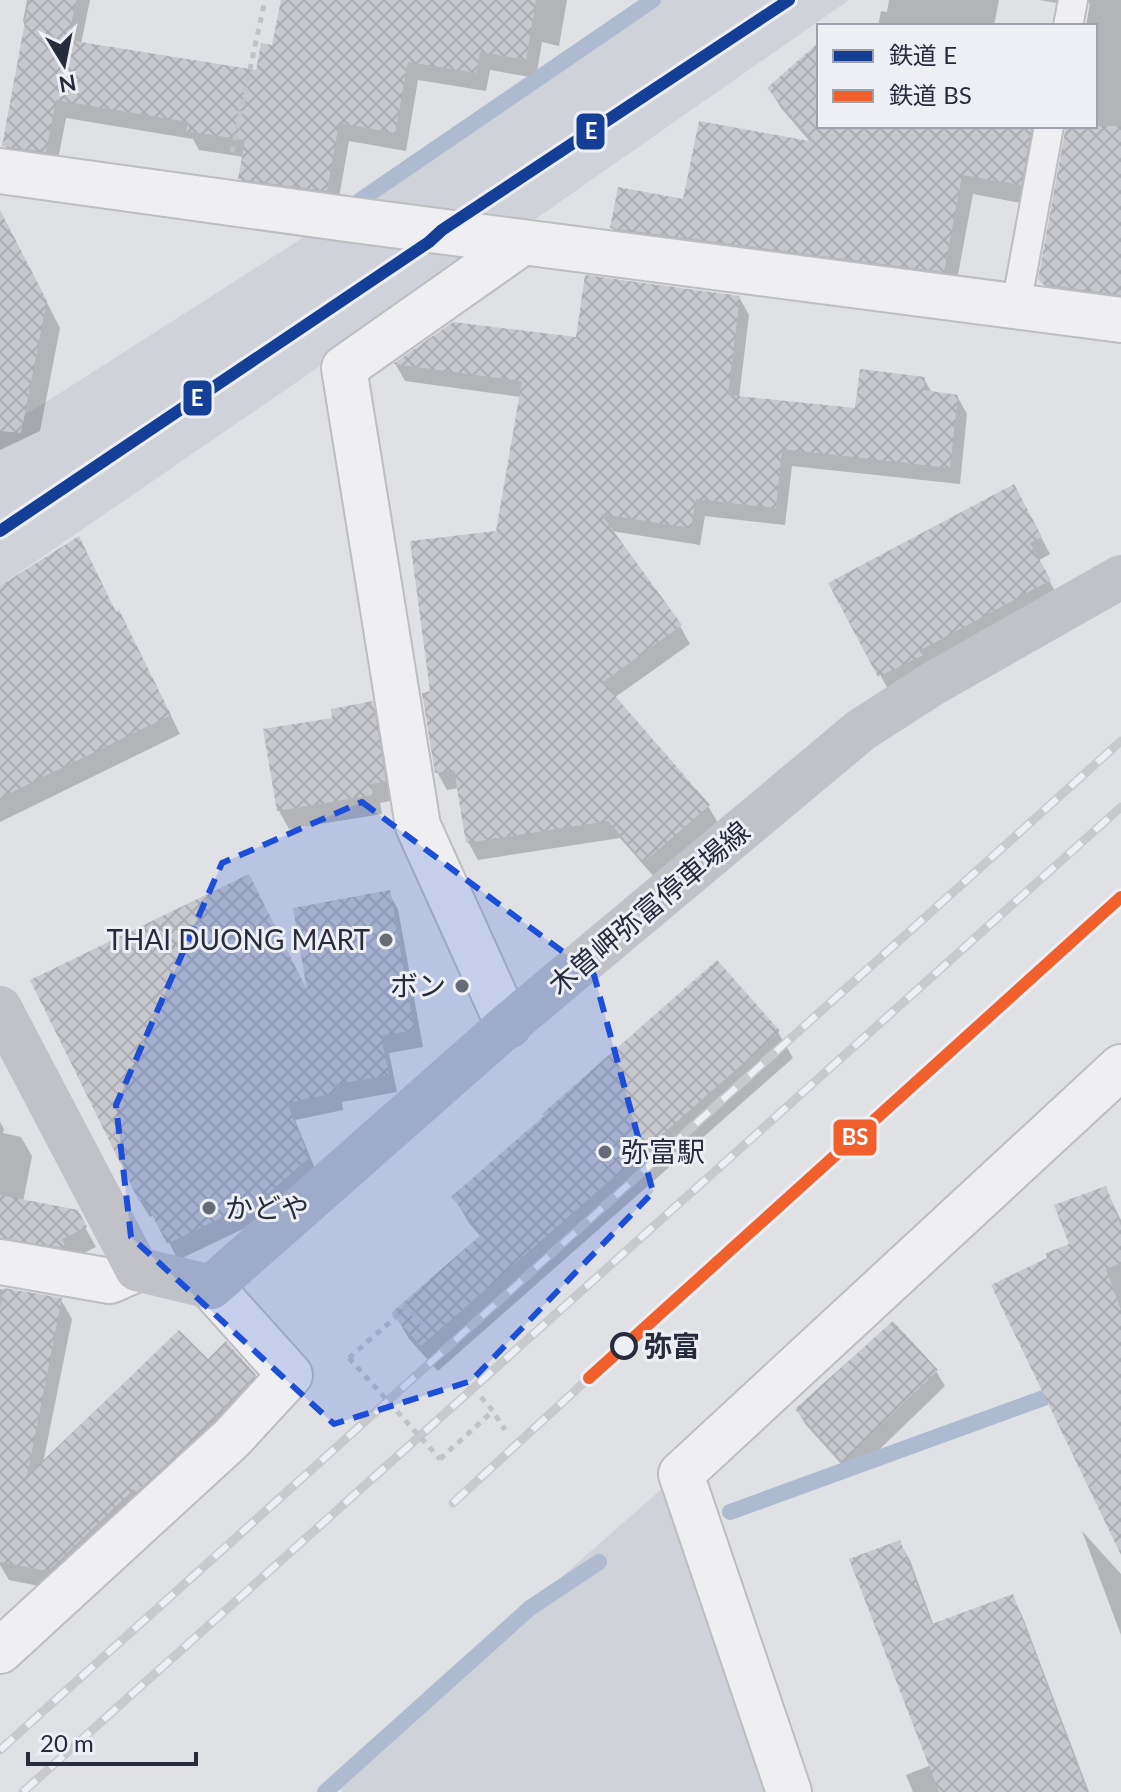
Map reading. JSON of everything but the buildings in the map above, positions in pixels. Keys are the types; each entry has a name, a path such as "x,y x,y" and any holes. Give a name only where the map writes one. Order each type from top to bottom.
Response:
{"main road":[{"name":"木曽岬弥富停車場線","path":"211,1287 508,1025 861,730 934,683 1121,577"},
{"path":"0,1008 137,1269 211,1287"}],"street":[{"path":"0,171 1121,320"},
{"path":"508,1025 418,826 344,368 523,242"},
{"path":"789,1792 681,1474 1121,1067"},
{"path":"0,1262 110,1281 137,1269"},
{"path":"0,1651 232,1438 290,1375 211,1287"}],"lane":[{"path":"1068,24 1073,0"},
{"path":"1016,306 1049,128"}],"path":[{"path":"222,201 265,0"},
{"path":"428,1330 407,1307 349,1358 440,1459 493,1411"},
{"path":"481,1397 505,1430"}],"highlighted area":[{"path":"362,802 594,975 653,1192 471,1381 334,1424 131,1237 116,1105 222,863"}],"shaded area":[{"path":"660,0 849,0 524,227 358,207"},
{"path":"318,228 486,252 0,586 0,427 35,409"},
{"path":"665,1486 774,1792 342,1792 333,1778"}],"waterway":[{"path":"359,201 653,0"},
{"path":"730,1512 1063,1391"},
{"path":"325,1792 530,1608 599,1562"}],"railway":[{"path":"0,1750 1121,741"},
{"path":"23,1792 1121,807"},
{"path":"453,1503 589,1378"}],"rail line":[{"name":"E","path":"0,531 429,242 442,230 789,0"},
{"name":"BS","path":"589,1378 1121,897"}],"place":[{"name":"THAI DUONG MART","path":"386,940"},
{"name":"ボン","path":"462,986"},
{"name":"弥富駅","path":"605,1152"},
{"name":"かどや","path":"209,1208"},
{"name":"弥富","path":"624,1346"}]}
